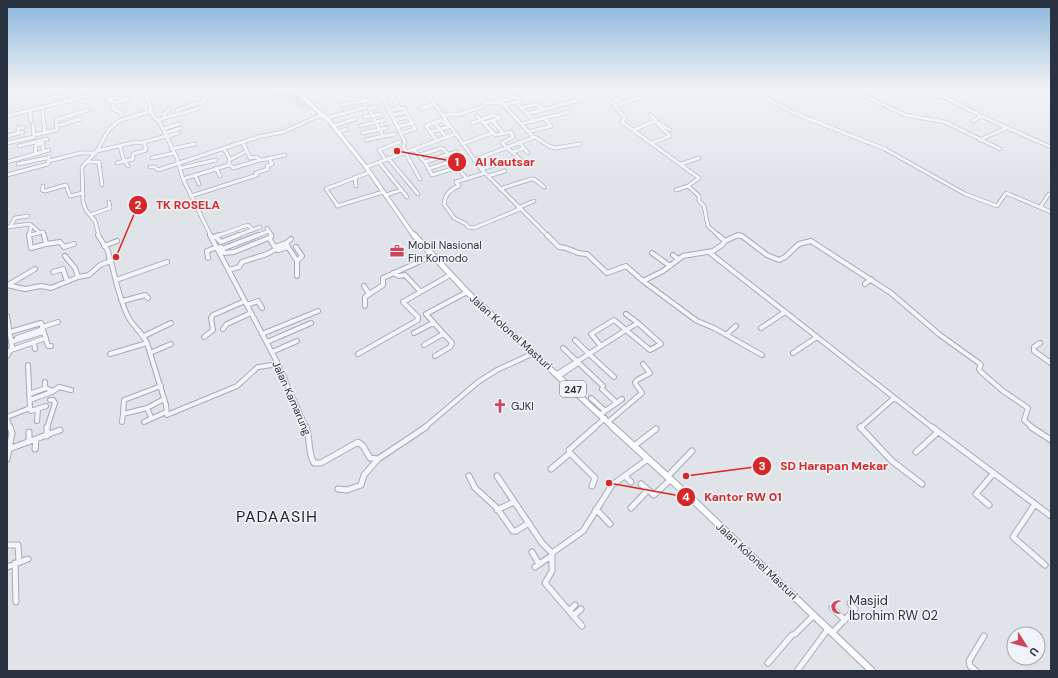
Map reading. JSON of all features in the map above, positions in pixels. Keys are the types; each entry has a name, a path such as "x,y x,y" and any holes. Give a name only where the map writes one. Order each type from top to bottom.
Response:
{"main road":[{"name":"Jalan Kolonel Masturi","path":"330,121 368,169 406,225 450,275 558,375 603,414 634,446 872,671"}],"street":[{"path":"32,121 34,142"},
{"path":"44,121 45,133"},
{"path":"7,136 34,136 57,130 56,121"},
{"path":"57,126 75,121"},
{"path":"120,121 108,131 104,142 88,162 81,168 83,180 83,202 95,221 99,238 108,251 110,261 112,262 117,287 130,320 144,336 161,386 166,414 169,415 233,388 241,383 258,367 272,365 277,362"},
{"name":"Jalan Kamarung","path":"157,121 166,135 181,168 183,179 204,225 214,238 267,342 310,434 309,453 311,460 316,464 322,463 358,442 363,446 370,458 374,460 378,459"},
{"path":"150,167 156,167 158,170 179,164 201,155 272,133 283,132 317,121"},
{"path":"333,126 351,121"},
{"path":"360,126 381,121"},
{"path":"394,121 405,142 403,148 420,179"},
{"path":"401,133 415,129 411,121"},
{"path":"437,141 426,126 440,121"},
{"path":"443,121 481,169 559,247 566,248 579,255 587,254 609,274 626,266 643,281 692,317 762,355"},
{"path":"446,121 454,134"},
{"path":"472,123 480,121"},
{"path":"483,121 496,136 510,132 513,136 502,143 522,161"},
{"path":"485,123 493,121 503,134"},
{"path":"518,121 533,137"},
{"path":"521,124 532,121"},
{"path":"528,132 550,126 546,121"},
{"path":"623,121 622,122 699,178 688,186 676,190"},
{"path":"634,130 655,121 670,130"},
{"path":"812,121 885,149 931,176 981,200 997,206 1006,193 1051,212"},
{"path":"934,121 944,122 1000,149"},
{"path":"991,121 1051,148"},
{"path":"374,122 381,137"},
{"path":"434,122 446,137"},
{"path":"652,144 670,136 659,126 658,123"},
{"path":"163,129 179,124"},
{"path":"397,127 412,124"},
{"path":"20,136 18,128 24,127"},
{"path":"431,132 448,127"},
{"path":"18,164 80,153 96,152 136,142 144,142 166,135 181,128"},
{"path":"362,133 387,128"},
{"path":"980,140 1006,128"},
{"path":"338,132 347,129"},
{"path":"7,144 20,136 23,132"},
{"path":"462,144 492,133"},
{"path":"166,135 178,134"},
{"path":"366,140 395,134"},
{"path":"400,189 339,206 326,189 355,177 379,162 454,134"},
{"path":"474,160 533,137 540,138 548,146 553,148 564,149 580,144"},
{"path":"19,146 47,139"},
{"path":"117,163 134,159 133,154 147,150 144,142"},
{"path":"400,142 379,150 386,159 392,161 418,194"},
{"path":"519,142 528,153"},
{"path":"35,154 36,145 43,143 43,152"},
{"path":"243,143 250,157 256,157 260,160"},
{"path":"172,149 195,144"},
{"path":"120,146 123,158 128,166"},
{"path":"420,155 442,148 448,154"},
{"path":"513,152 524,148"},
{"path":"224,149 230,159 229,161 231,165"},
{"path":"7,161 49,150"},
{"path":"414,150 425,162 430,174 434,175 465,163 457,152 425,162"},
{"path":"230,159 247,151"},
{"path":"152,158 174,153"},
{"path":"183,179 216,168 231,165 233,168 260,160 285,155"},
{"path":"18,158 18,171"},
{"path":"191,196 257,176 257,173 268,168 267,166 272,164 270,160 271,158"},
{"path":"428,169 461,158"},
{"path":"681,164 699,158"},
{"path":"44,164 47,159"},
{"path":"7,175 47,165 47,159"},
{"path":"181,168 216,160"},
{"path":"31,161 32,168"},
{"path":"88,162 99,162 102,170 102,185"},
{"path":"379,162 407,198"},
{"path":"481,169 501,163"},
{"path":"216,168 220,176"},
{"path":"461,172 467,179"},
{"path":"488,176 505,172"},
{"path":"485,173 456,182 460,186 450,191 444,199 444,204 454,218 471,228 494,220 534,201"},
{"path":"195,175 199,184"},
{"path":"350,179 356,184 355,177"},
{"path":"500,189 533,179 544,187"},
{"path":"43,186 42,190 45,191 66,185 70,196 83,193"},
{"path":"688,186 699,196 699,201 704,206 709,228 725,240"},
{"path":"1042,208 1041,206 1049,194"},
{"path":"90,215 109,208 109,202"},
{"path":"9,227 15,218 28,216"},
{"path":"9,227 28,224 39,232 44,232 46,244"},
{"path":"214,238 248,224 253,230"},
{"path":"31,226 31,248 60,242 64,247 74,244"},
{"path":"214,238 221,242 260,227"},
{"path":"208,258 207,251 219,248 268,229 272,236 234,252 224,253 219,248"},
{"path":"30,235 39,232"},
{"path":"643,281 670,266 678,259 689,254 710,253 724,244 725,240 738,235 742,236 767,256 779,260 785,257 799,244 811,241 901,300 920,319 979,363 981,365 979,369 981,372 1003,391 1028,408 1024,416 1026,422 1051,440"},
{"path":"269,238 276,248"},
{"path":"229,270 239,267 242,262 276,248 278,250 287,245 291,238"},
{"path":"104,246 116,241"},
{"path":"287,245 297,261 297,276"},
{"path":"296,247 302,256 297,261"},
{"path":"652,253 670,266"},
{"path":"710,253 938,432 1051,516"},
{"path":"673,255 678,259"},
{"path":"65,256 69,262 73,264 78,273 78,277"},
{"path":"365,306 365,297 383,285 383,278 432,256"},
{"path":"8,285 25,290 41,286 50,288 78,277 89,275 100,265 110,261"},
{"path":"154,261 154,267"},
{"path":"116,280 167,262"},
{"path":"154,267 156,269 162,267"},
{"path":"8,285 35,269"},
{"path":"53,272 63,269 67,281"},
{"path":"393,273 399,276 405,275 420,291"},
{"path":"358,354 418,320 418,317 403,302 450,275"},
{"path":"865,284 871,280"},
{"path":"364,286 369,294"},
{"path":"435,356 452,344 426,315 426,313 467,292"},
{"path":"123,301 145,295 148,298"},
{"path":"204,337 213,330 211,318 213,315 246,303 258,301 262,308"},
{"path":"262,334 318,311"},
{"path":"761,328 785,312"},
{"path":"223,329 227,324 251,313"},
{"path":"601,346 591,334 614,320 649,349 660,344 626,314"},
{"path":"7,316 11,342 11,350 7,356"},
{"path":"296,319 300,327"},
{"path":"17,338 58,322"},
{"path":"144,336 171,323"},
{"path":"267,342 310,323"},
{"path":"414,333 433,323"},
{"path":"558,375 638,323"},
{"path":"726,335 736,326"},
{"path":"9,335 42,328"},
{"path":"42,328 48,346 51,346"},
{"path":"11,342 42,328"},
{"path":"424,345 443,334"},
{"path":"793,353 817,337"},
{"path":"11,350 46,338"},
{"path":"41,340 41,346"},
{"path":"575,340 614,377"},
{"path":"272,352 297,341"},
{"path":"34,343 35,349"},
{"path":"1040,343 1034,347 1034,350 1051,363"},
{"path":"110,354 147,344"},
{"path":"150,353 171,344"},
{"path":"563,348 617,402"},
{"path":"338,489 347,490 361,485 364,476 378,459 418,433 478,382 497,370 534,353"},
{"path":"603,414 642,393 635,383 637,380 650,373 643,364"},
{"path":"28,365 30,408"},
{"path":"45,382 45,388"},
{"path":"30,400 53,391 60,386 71,390"},
{"path":"122,422 125,398 161,386"},
{"path":"29,394 45,388 53,391"},
{"path":"590,398 603,414"},
{"path":"894,398 858,427 872,439 892,461 922,484"},
{"path":"123,414 147,408 164,399"},
{"path":"551,469 570,454 569,450 603,414 622,399"},
{"path":"47,436 47,426 55,403 53,400 50,400"},
{"path":"7,459 12,433 7,417 30,408 32,411 46,406"},
{"path":"147,408 151,417"},
{"path":"37,421 38,409"},
{"path":"144,422 151,417 166,412"},
{"path":"634,446 656,429"},
{"path":"9,449 60,430"},
{"path":"29,432 29,442"},
{"path":"916,452 938,432"},
{"path":"35,449 36,440"},
{"path":"641,484 654,495 692,451"},
{"path":"570,454 594,477 595,481 592,486"},
{"path":"532,552 537,566 580,534 610,486 648,459"},
{"path":"989,505 976,494 993,474"},
{"path":"469,476 482,496 492,503 514,531 529,523"},
{"path":"497,476 552,554 552,571 546,582 582,626"},
{"path":"625,476 631,482"},
{"path":"631,508 648,490"},
{"path":"497,510 514,502"},
{"path":"1035,504 1013,537 1045,565"},
{"path":"596,509 610,524"},
{"path":"7,544 18,546 16,602"},
{"path":"7,567 28,559"},
{"path":"797,671 830,631 855,609 850,603"},
{"path":"569,611 575,605"},
{"path":"832,608 844,620"},
{"path":"573,616 581,609"},
{"path":"768,663 792,635 795,634 814,615"},
{"path":"976,671 970,666 969,662 984,636"}],"place":[{"name":"Al Kautsar","path":"397,151"},
{"name":"Mobil Nasional Fin Komodo","path":"397,251"},
{"name":"TK ROSELA","path":"116,257"},
{"name":"GJKI","path":"500,406"},
{"name":"SD Harapan Mekar","path":"686,476"},
{"name":"Kantor RW 01","path":"609,483"},
{"name":"Masjid Ibrohim RW 02","path":"838,607"}],"district":[{"name":"PADAASIH","path":"277,516"}]}
